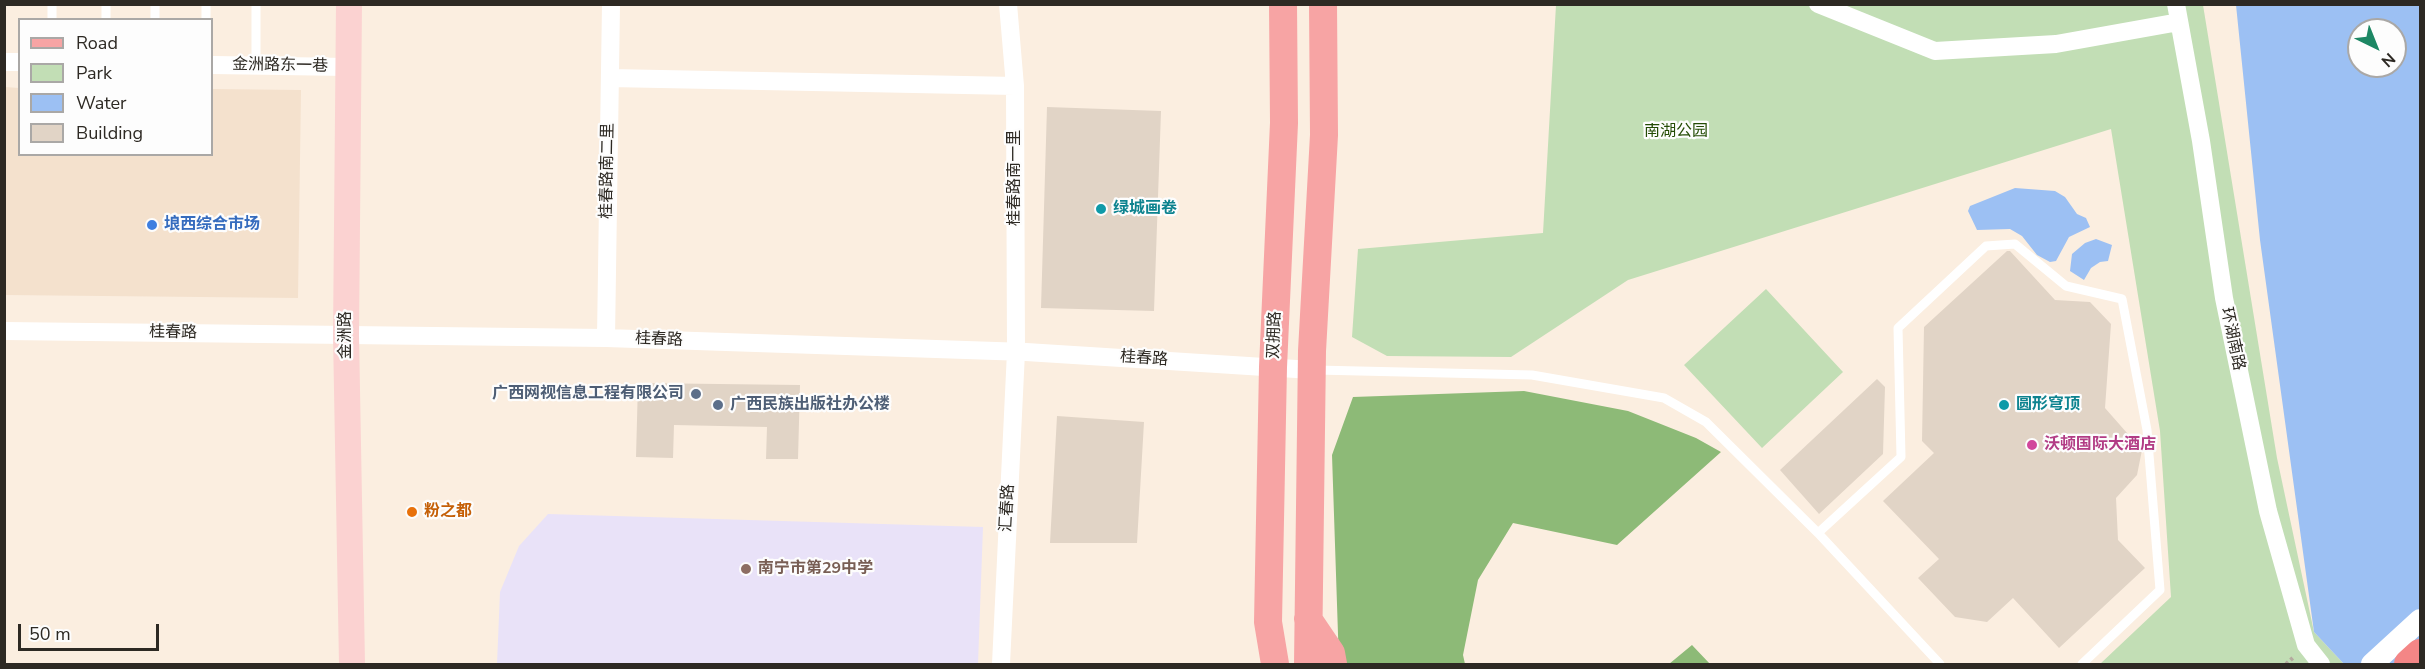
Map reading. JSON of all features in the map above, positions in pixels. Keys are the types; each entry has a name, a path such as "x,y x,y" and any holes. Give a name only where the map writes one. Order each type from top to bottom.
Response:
{"highway":[{"path":"2409,664 2421,654"}],"main road":[{"name":"金洲路","path":"349,4 346,335 352,664"},
{"name":"双拥路","path":"1275,664 1268,622 1273,367 1284,123 1283,4"},
{"path":"1308,664 1312,370 1324,135 1323,4"},
{"path":"1308,619 1331,653 1332,664"},
{"path":"1263,664 1268,622"}],"street":[{"name":"桂春路南二里","path":"606,338 611,4"},
{"name":"桂春路南一里","path":"1008,4 1015,86 1016,352"},
{"path":"1818,4 1935,51 2056,44 2178,13"},
{"name":"环湖南路","path":"2178,13 2201,141 2224,298 2268,511 2306,645 2320,664"},
{"name":"金洲路东一巷","path":"213,65 348,67"},
{"path":"610,78 1015,86"},
{"name":"桂春路","path":"4,331 606,338 1016,352 1312,370"},
{"name":"汇春路","path":"1001,664 1016,352"},
{"path":"2372,664 2421,620"}],"lane":[{"path":"256,4 256,66"},
{"path":"1818,533 1901,457 1898,328 1986,246 2015,244 2066,286 2122,299 2147,430 2160,590 2082,664"},
{"path":"1312,370 1532,375 1664,398 1706,423 1818,533 1940,664"}],"shaded area":[{"name":"埌西综合市场","path":"5,87 18,88 18,156 213,156 213,89 301,90 298,298 5,295"},
{"name":"南宁市第29中学","path":"548,514 983,527 978,664 497,664 500,592 519,546"}],"green space":[{"name":"南湖公园","path":"1556,5 2203,5 2277,458 2314,632 2344,664 2100,664 2171,597 2160,431 2111,129 1628,280 1511,357 1387,356 1352,337 1358,249 1543,233"},
{"path":"1766,289 1843,372 1762,448 1684,365"},
{"path":"1524,391 1628,411 1696,438 1721,452 1617,545 1513,523 1478,580 1463,655 1465,664 1339,664 1332,455 1353,397"},
{"path":"1692,645 1710,664 1669,664"}],"water":[{"path":"2236,5 2420,5 2420,664 2344,664 2314,632 2260,240"},
{"path":"2015,188 2055,191 2065,197 2077,214 2086,218 2090,227 2069,237 2056,261 2050,262 2037,255 2022,236 2010,229 1977,230 1968,211 1970,206"},
{"path":"2096,239 2112,245 2108,261 2100,262 2091,268 2084,280 2070,271 2072,254 2085,243"}],"building":[{"name":"绿城画卷","path":"1047,107 1161,111 1154,311 1041,308"},
{"name":"沃顿国际大酒店","path":"2007,251 2010,251 2055,300 2090,302 2111,324 2105,408 2142,450 2137,475 2116,498 2118,540 2145,568 2059,648 2013,598 1987,622 1955,617 1918,578 1939,559 1883,501 1934,453 1922,441 1924,327"},
{"path":"1877,379 1885,387 1883,454 1819,514 1780,470"},
{"name":"广西民族出版社办公楼","path":"638,383 800,385 798,459 766,459 767,427 674,425 673,458 636,457"},
{"path":"1057,416 1144,422 1137,543 1050,543"}],"place":[{"name":"绿城画卷","path":"1101,209"},
{"name":"埌西综合市场","path":"152,225"},
{"name":"广西网视信息工程有限公司","path":"696,394"},
{"name":"广西民族出版社办公楼","path":"718,405"},
{"name":"圆形穹顶","path":"2004,405"},
{"name":"沃顿国际大酒店","path":"2032,445"},
{"name":"粉之都","path":"412,512"},
{"name":"南宁市第29中学","path":"746,569"}]}
